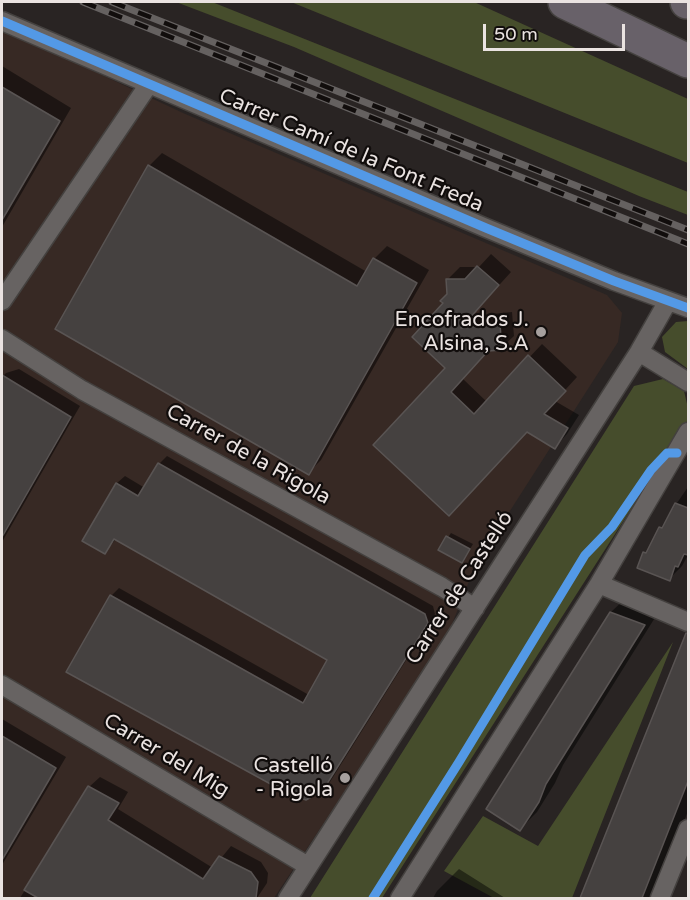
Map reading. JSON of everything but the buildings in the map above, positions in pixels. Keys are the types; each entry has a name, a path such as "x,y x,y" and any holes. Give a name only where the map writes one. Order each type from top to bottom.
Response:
{"highway":[{"path":"565,2 688,61"}],"street":[{"name":"Carrer Camí de la Font Freda","path":"2,21 486,228 688,308"},
{"path":"2,302 117,135 149,84"},
{"name":"Carrer de Castelló","path":"288,898 639,352 668,301"},
{"name":"Carrer de la Rigola","path":"2,339 82,390 442,587 475,608"},
{"path":"639,352 688,382"},
{"path":"400,898 683,456 688,432"},
{"path":"599,584 688,622"},
{"name":"Carrer del Mig","path":"2,685 308,866"},
{"path":"660,898 688,829"}],"shaded area":[{"path":"2,28 183,113 607,295 622,313 618,342 476,564 446,639 274,898 2,898"}],"green space":[{"path":"176,2 212,2 688,192 688,215 294,47"},
{"path":"291,2 474,2 688,99 688,163"},
{"path":"688,321 688,369 665,352 662,337 676,322"},
{"path":"663,379 684,391 688,420 382,898 310,898 634,386"},
{"path":"673,642 572,898 494,898 444,871 483,816 538,846"}],"railway":[{"path":"83,2 688,244"},
{"path":"112,2 688,230"}],"cycle path":[{"path":"2,21 486,228 614,281 688,308"},
{"path":"373,898 585,555 612,527 651,470 667,453 677,453"}],"place":[{"name":"Encofrados J. Alsina, S.A","path":"541,332"},
{"name":"Castelló - Rigola","path":"345,778"}]}
